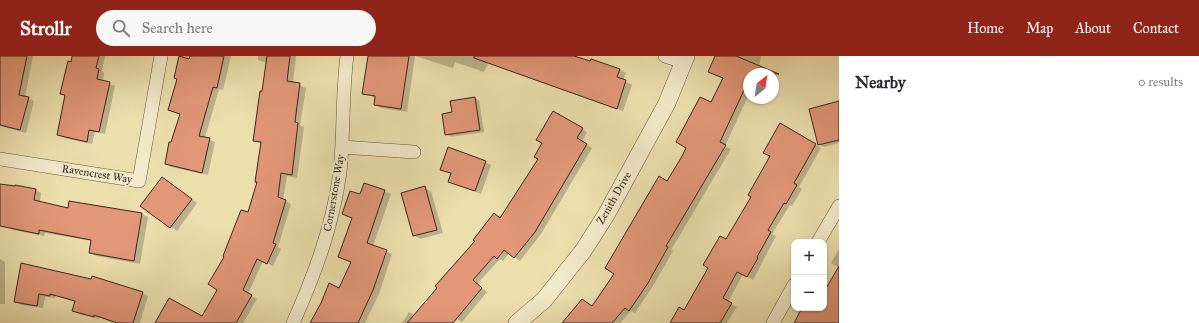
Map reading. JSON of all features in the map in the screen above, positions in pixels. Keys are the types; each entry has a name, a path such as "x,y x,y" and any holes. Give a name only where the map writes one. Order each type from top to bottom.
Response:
{"street":[{"name":"Ravencrest Way","path":"0,159 139,181 161,56"},
{"name":"Cornerstone Way","path":"293,323 312,280 323,250 334,204 342,147 347,56"},
{"path":"665,56 685,59"},
{"name":"Zenith Drive","path":"517,323 544,300 583,251 606,215 667,103 685,59"},
{"path":"342,147 414,152"},
{"path":"820,239 839,206"},
{"path":"773,323 791,290"}],"building":[{"path":"0,56 27,56 19,95 29,97 20,130 0,125"},
{"path":"72,56 99,56 96,68 99,69 97,79 110,82 99,132 89,130 87,142 57,135 65,95 60,94 68,61 71,62"},
{"path":"179,56 189,59 190,56 224,56 217,88 213,87 199,136 210,138 202,173 165,164 169,142 171,142 180,114 168,110 177,79 174,78"},
{"path":"267,56 290,56 287,81 300,83 295,122 298,123 292,175 281,173 278,197 286,200 273,243 276,244 267,264 257,259 243,290 252,295 236,323 155,323 169,298 202,316 217,290 208,284 224,257 223,256 241,210 248,212 257,182 255,182 261,142 253,141 260,91 262,91"},
{"path":"368,56 409,56 401,109 374,105 375,96 362,94"},
{"path":"474,56 574,56 590,61 591,59 620,69 617,77 626,80 617,109 474,58"},
{"path":"715,56 736,56 765,68 743,68 743,92 720,142 726,145 666,246 668,247 648,283 629,311 625,308 612,323 562,323 582,299 592,306 614,274 605,268 659,176 667,181 681,158 686,148 676,142 700,97 711,102 723,78 708,72"},
{"path":"475,97 480,130 445,135 442,114 452,112 450,101"},
{"path":"839,101 839,140 818,145 809,109"},
{"path":"553,111 583,128 577,138 587,144 535,232 514,258 504,250 497,259 494,256 473,280 482,288 453,323 407,323 437,288 435,286 475,241 473,240 494,213 500,218 538,159 534,157 542,143 536,140"},
{"path":"780,123 816,144 794,183 797,185 768,230 771,232 757,257 758,258 747,277 737,272 723,298 732,303 720,323 670,323 679,307 684,310 708,268 703,265 720,236 726,239 751,197 748,195 770,156 763,153"},
{"path":"448,147 486,161 475,191 448,182 451,173 440,170"},
{"path":"162,177 192,199 170,228 140,206"},
{"path":"364,183 385,190 367,243 387,250 373,290 358,323 310,323 321,303 329,283 339,288 351,262 338,257 352,218 342,214 350,191 360,194"},
{"path":"0,184 36,189 34,200 68,208 69,201 142,213 134,261 89,253 91,240 39,230 39,234 0,226"},
{"path":"425,186 437,230 413,236 401,193"},
{"path":"21,263 91,279 92,276 143,292 133,323 117,323 94,315 94,317 72,311 75,301 50,294 50,296 39,294 37,306 14,302"},
{"path":"839,266 839,323 794,323 800,311 827,311 827,287"}]}
